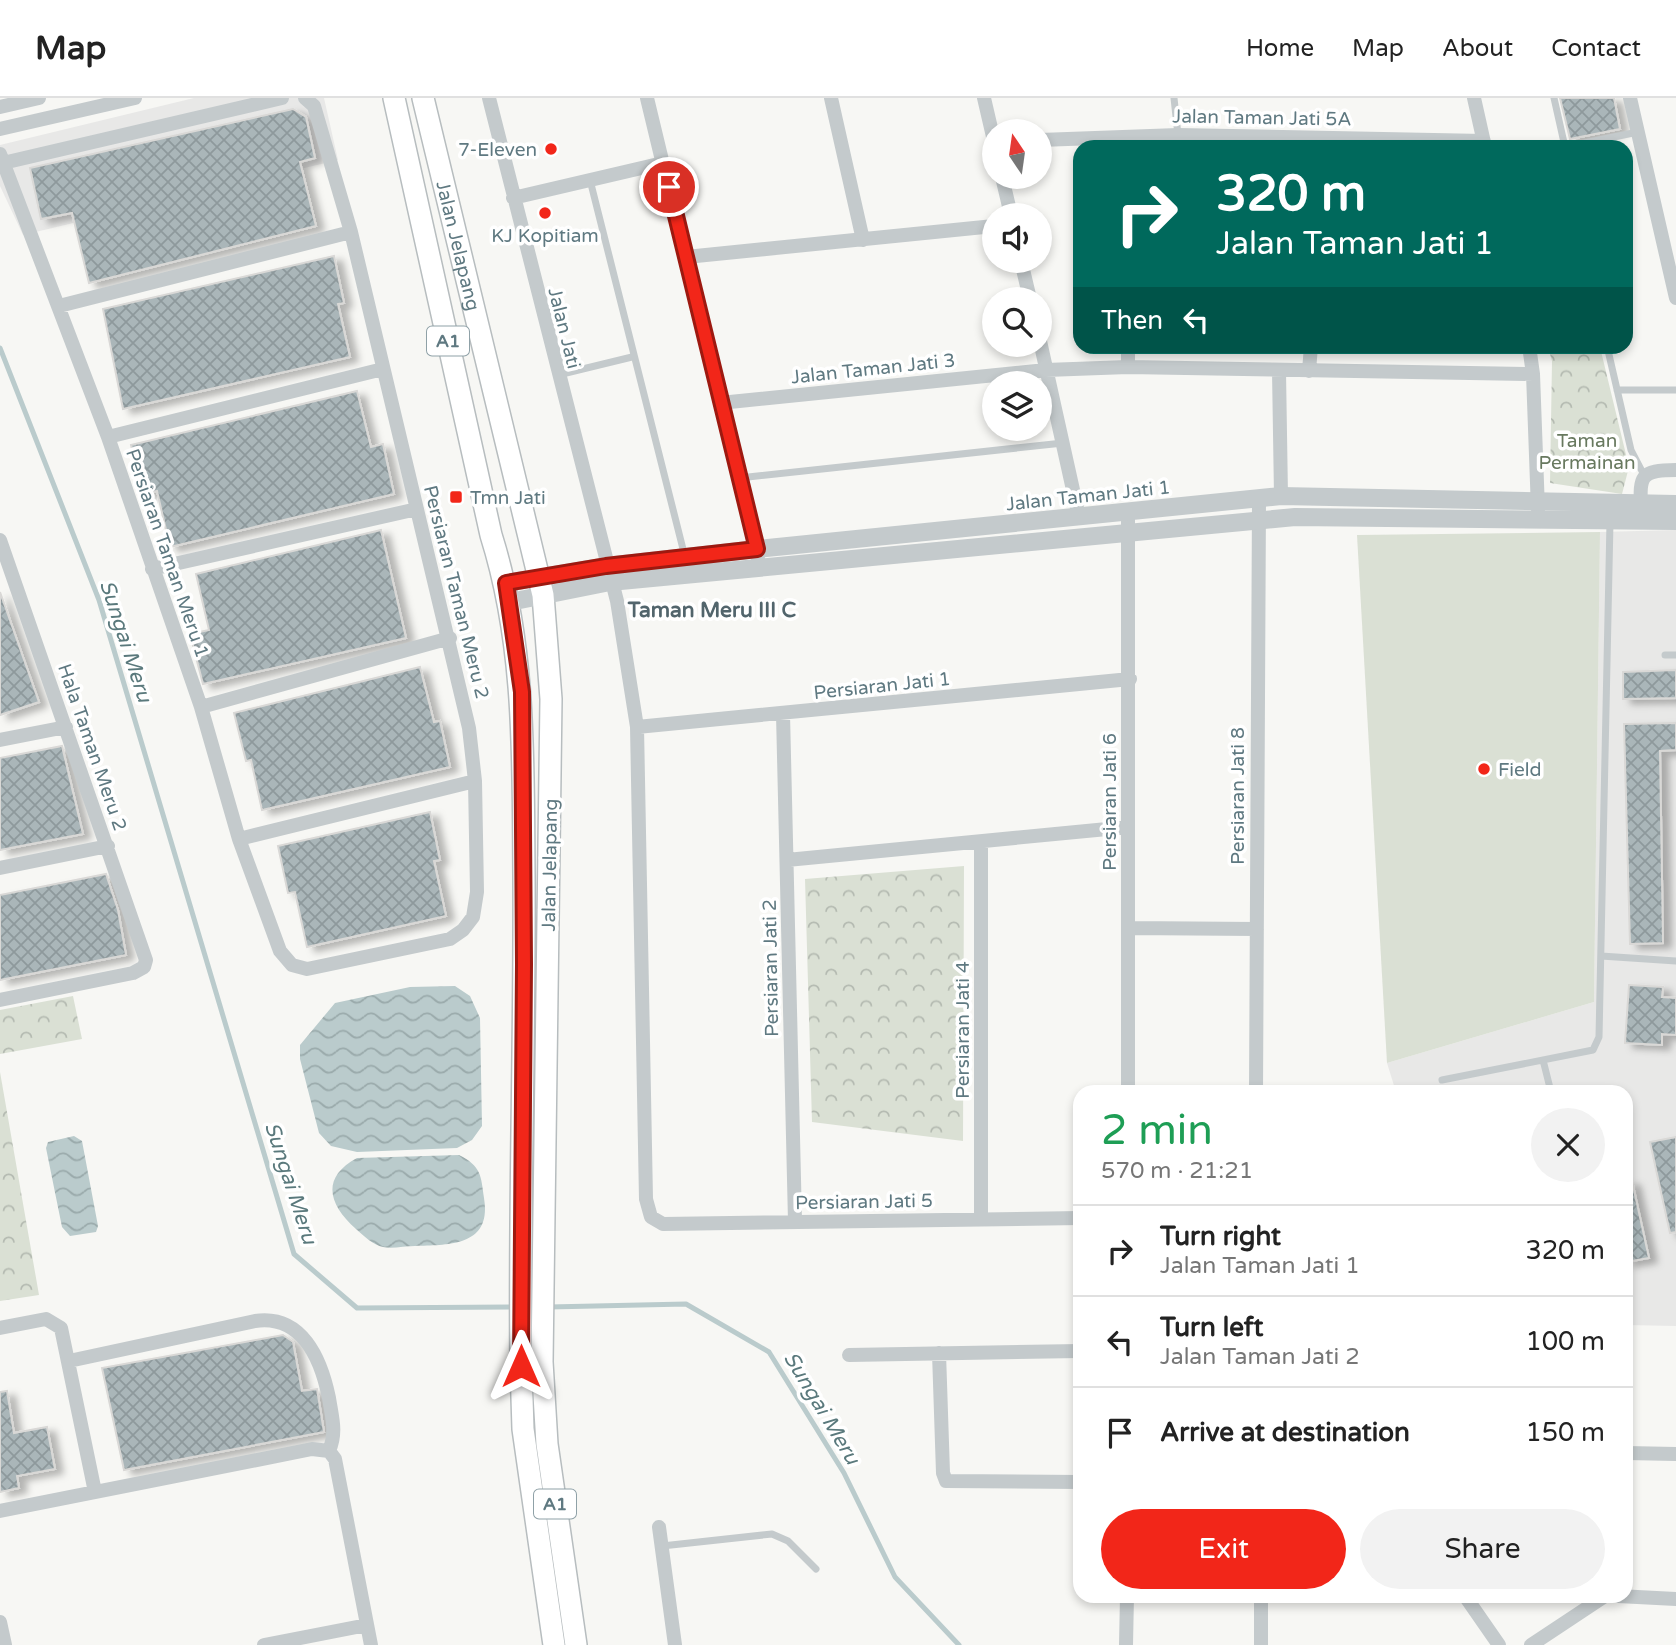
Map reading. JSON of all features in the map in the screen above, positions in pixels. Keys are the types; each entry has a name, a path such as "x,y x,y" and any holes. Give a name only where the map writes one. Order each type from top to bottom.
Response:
{"main road":[{"name":"Jalan Jelapang","path":"394,98 491,535 508,592 522,692 524,964 520,1243 531,1364 547,1444 576,1645"},
{"name":"Jalan Jelapang","path":"423,98 540,586 551,699 545,1234 523,1429 554,1645"}],"street":[{"path":"0,107 39,98"},
{"path":"0,129 135,98"},
{"path":"2,159 282,98"},
{"name":"Persiaran Taman Meru 2","path":"292,965 307,969 450,939 463,930 473,917 477,892 475,781 469,728 450,638 351,232 314,106 305,98"},
{"name":"Jalan Jati","path":"489,98 557,375 617,601 637,727 646,1199 651,1217"},
{"path":"647,98 758,558"},
{"path":"831,98 863,240"},
{"path":"984,98 989,119"},
{"path":"1474,98 1484,140"},
{"path":"1630,98 1676,298"},
{"name":"Jalan Taman Jati 5A","path":"1052,140 1178,135 1349,140"},
{"name":"Persiaran Taman Meru 1","path":"2,159 108,437 201,707 239,839 280,951 292,965"},
{"path":"513,198 663,163"},
{"path":"686,257 982,227"},
{"path":"59,306 351,232"},
{"path":"1128,354 1128,367"},
{"path":"1310,371 1311,354"},
{"path":"1530,354 1538,519"},
{"path":"1043,357 1079,517"},
{"name":"Jalan Taman Jati 3","path":"720,404 1046,370 1128,367 1533,374"},
{"path":"108,437 383,369"},
{"path":"1279,370 1281,496"},
{"path":"1641,512 1641,482 1644,475 1655,470 1676,470"},
{"name":"Jalan Taman Jati 1","path":"608,574 758,558 1079,517 1281,496 1537,500 1641,512 1676,521"},
{"name":"Persiaran Jati 8","path":"1256,1085 1259,499"},
{"name":"Jalan Taman Jati 1","path":"508,592 685,557 758,558 1295,517 1610,521 1676,504"},
{"path":"152,569 417,509"},
{"name":"Persiaran Jati 6","path":"1128,513 1128,1085"},
{"name":"Hala Taman Meru 2","path":"0,540 146,956 144,967 133,973 0,1000"},
{"path":"201,707 450,638"},
{"name":"Persiaran Jati 1","path":"637,727 1130,679"},
{"name":"Persiaran Jati 2","path":"783,714 795,1221"},
{"path":"0,740 66,727"},
{"path":"239,839 475,781"},
{"path":"787,860 1128,827"},
{"name":"Persiaran Jati 4","path":"981,842 981,1218"},
{"path":"0,868 108,846"},
{"path":"1128,928 1256,929"},
{"name":"Persiaran Jati 5","path":"651,1217 663,1224 1073,1218"},
{"path":"0,1328 39,1320 53,1320 61,1328 95,1492"},
{"path":"69,1360 255,1321 285,1323 318,1357 323,1369 335,1432 329,1451"},
{"path":"849,1355 1073,1351"},
{"path":"939,1353 943,1473 946,1481 1073,1482"},
{"path":"0,1511 312,1449 329,1451 335,1459 370,1645"},
{"path":"1633,1453 1676,1454"},
{"path":"659,1527 675,1645"},
{"path":"1633,1597 1676,1599"},
{"path":"1126,1645 1127,1603"},
{"path":"1261,1603 1261,1645"},
{"path":"1470,1603 1499,1645"},
{"path":"1531,1645 1594,1603"},
{"path":"0,1622 5,1645"},
{"path":"264,1645 366,1625"}],"lane":[{"path":"1174,98 1178,135"},
{"path":"1555,98 1564,140"},
{"path":"1599,140 1638,132"},
{"path":"590,180 632,357 685,557"},
{"path":"1609,354 1631,450 1644,475"},
{"path":"557,375 632,357"},
{"path":"1617,390 1676,390"},
{"path":"739,478 1063,443"},
{"path":"1442,1080 1592,1050 1599,1037 1610,521"},
{"path":"1665,655 1676,654"},
{"path":"1601,956 1676,961"},
{"path":"1543,1060 1549,1085"},
{"path":"662,1546 772,1534 788,1541 816,1569"}],"shaded area":[{"path":"194,98 324,98 338,160 23,235 0,186 0,145"},
{"path":"1676,530 1676,1326 1633,1325 1633,1085 1394,1085 1387,1063 1594,1002 1600,532"}],"green space":[{"name":"Taman Permainan","path":"1550,354 1602,354 1629,467 1622,494 1550,483"},
{"name":"Field","path":"1600,532 1594,1002 1387,1063 1357,535"},
{"path":"964,866 963,1141 812,1122 805,879"},
{"path":"73,996 82,1039 0,1054 0,1010"},
{"path":"0,1072 39,1295 0,1301"}],"water":[{"path":"455,986 470,996 480,1018 482,1126 472,1140 457,1148 357,1152 331,1146 319,1133 300,1059 300,1045 335,1003 410,987"},
{"path":"74,1136 82,1141 98,1226 96,1232 70,1236 62,1227 46,1148 48,1142"},
{"path":"459,1155 472,1163 479,1172 484,1198 485,1214 482,1226 466,1240 442,1245 390,1248 379,1246 347,1220 332,1192 337,1174 357,1158"}],"building":[{"path":"1560,98 1614,98 1620,129 1570,139"},
{"path":"293,109 306,117 315,158 300,162 316,226 89,283 72,213 41,219 30,168"},
{"path":"334,256 344,303 338,304 350,357 123,409 103,309"},
{"path":"357,391 371,447 383,444 394,494 170,547 157,491 143,494 131,445"},
{"path":"381,530 406,638 203,684 190,634 209,630 196,574"},
{"path":"0,592 39,702 0,715"},
{"path":"420,667 434,722 440,721 450,767 262,810 251,760 246,761 234,713"},
{"path":"1676,670 1676,698 1623,699 1623,672"},
{"path":"1676,723 1676,750 1660,751 1663,943 1630,944 1624,724"},
{"path":"62,746 83,834 0,850 0,758"},
{"path":"430,812 440,860 434,861 446,916 307,947 295,892 288,893 278,846"},
{"path":"106,874 118,910 126,955 0,980 0,895"},
{"path":"1629,985 1663,987 1662,997 1676,998 1676,1035 1662,1034 1662,1045 1625,1043"},
{"path":"1676,1137 1676,1232 1670,1233 1650,1142"},
{"path":"1633,1186 1649,1258 1633,1261"},
{"path":"283,1335 293,1342 302,1391 317,1389 324,1432 124,1470 102,1368"},
{"path":"7,1391 14,1433 47,1427 55,1469 17,1476 19,1488 0,1492 0,1392"}],"waterway":[{"name":"Sungai Meru","path":"0,348 99,600 294,1254 357,1308 515,1307"},
{"name":"Sungai Meru","path":"549,1307 686,1304 769,1352 844,1473 895,1577 959,1645"}],"place":[{"name":"7-Eleven","path":"551,149"},
{"name":"KJ Kopitiam","path":"545,213"},
{"name":"Tmn Jati","path":"456,497"},
{"name":"Field","path":"1484,769"}],"district":[{"name":"Taman Meru III C","path":"712,610"}],"route":[{"path":"521,1366 524,964 522,692 506,583 606,566 757,549 669,187"}]}
